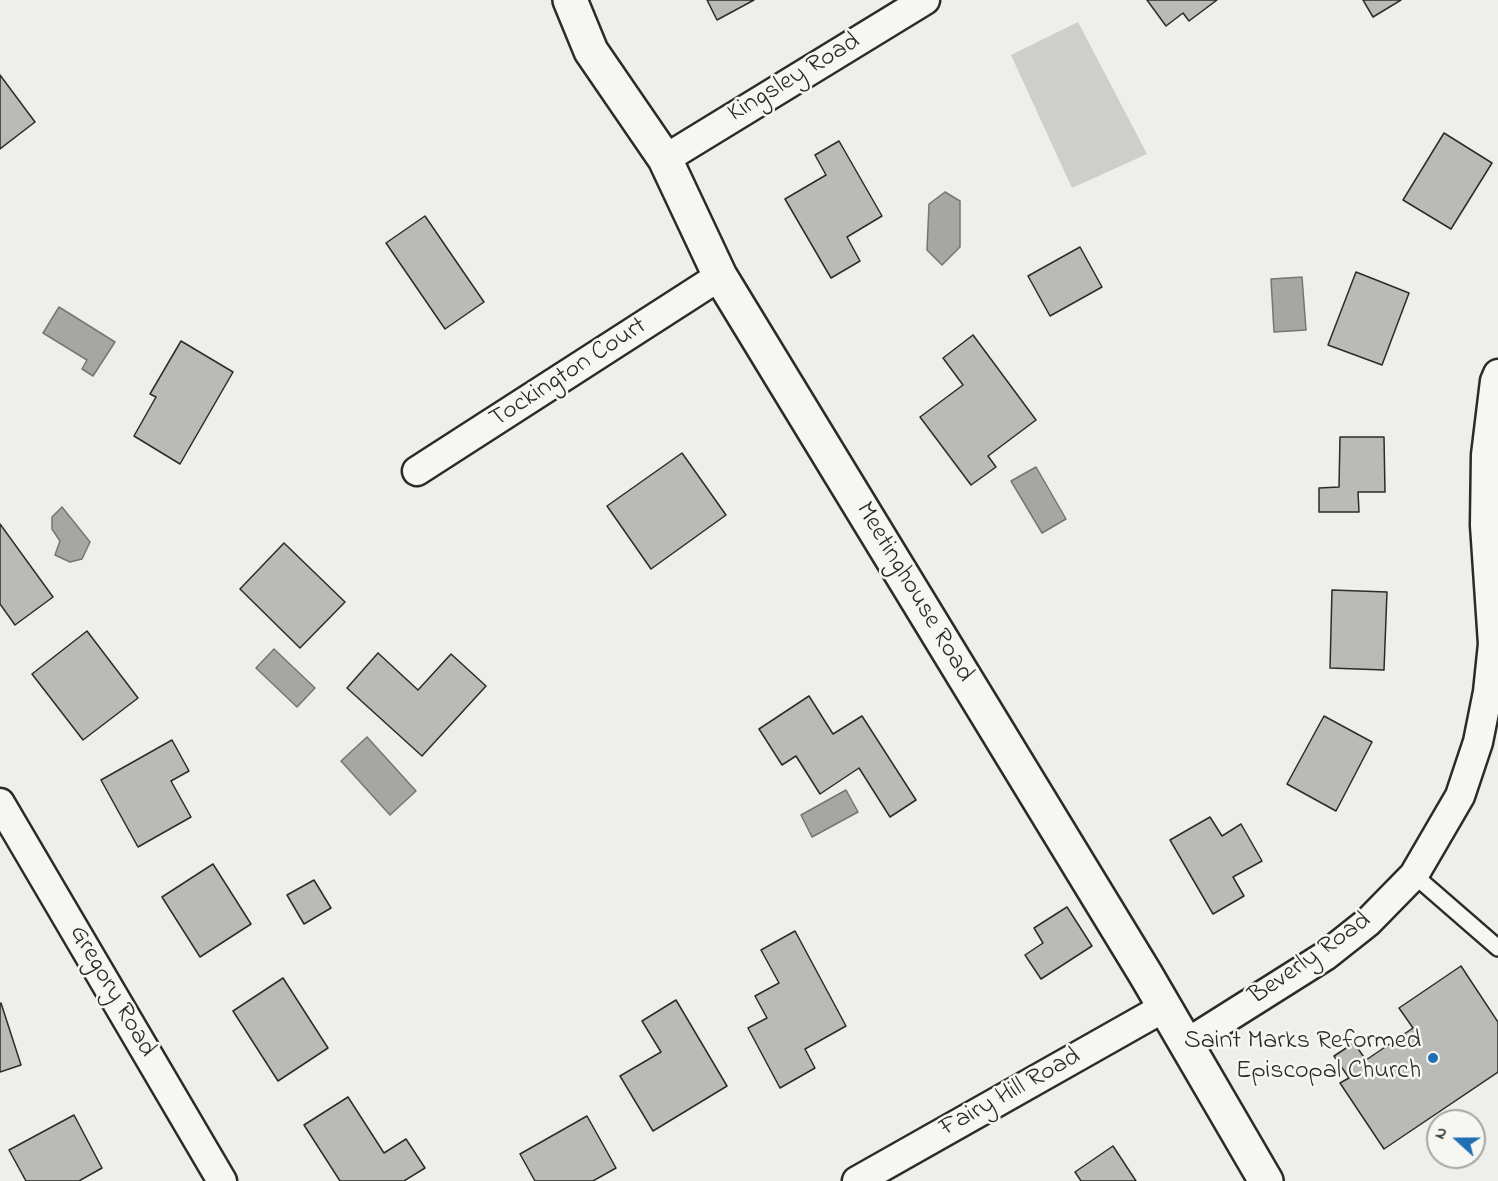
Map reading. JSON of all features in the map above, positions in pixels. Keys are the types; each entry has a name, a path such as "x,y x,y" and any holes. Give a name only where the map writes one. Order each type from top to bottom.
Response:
{"street":[{"name":"Meetinghouse Road","path":"570,0 591,51 664,159 720,276 1166,1007 1266,1181"},
{"name":"Kingsley Road","path":"664,159 925,0"},
{"name":"Tockington Court","path":"417,471 720,276"},
{"name":"Beverly Road","path":"1187,1043 1325,956 1368,922 1414,875 1460,796 1478,742 1488,692 1493,644 1485,525 1486,454 1495,381 1498,374"},
{"name":"Gregory Road","path":"0,803 222,1181"},
{"name":"Fairy Hill Road","path":"857,1181 1166,1007"}],"lane":[{"path":"1414,875 1498,948"}],"shaded area":[{"path":"1078,22 1147,154 1072,188 1011,55"},
{"path":"945,192 960,201 960,247 942,265 927,250 929,204"},
{"path":"1302,277 1306,330 1274,332 1271,279"},
{"path":"59,307 115,342 93,376 82,369 87,360 43,333"},
{"path":"1036,467 1066,519 1042,533 1011,481"},
{"path":"62,507 90,542 82,559 70,562 55,555 60,541 52,529 52,517"},
{"path":"274,649 315,688 297,707 256,668"},
{"path":"367,737 416,791 390,815 341,761"},
{"path":"846,790 858,812 812,837 801,815"}],"building":[{"path":"707,0 754,0 717,20"},
{"path":"1147,0 1217,0 1189,21 1183,13 1166,26"},
{"path":"1363,0 1401,0 1373,17"},
{"path":"0,75 35,122 0,149"},
{"path":"1444,133 1492,163 1451,229 1403,200"},
{"path":"839,141 882,216 847,237 860,261 831,278 785,199 826,175 815,155"},
{"path":"425,216 484,302 445,329 386,243"},
{"path":"1080,247 1102,287 1050,316 1028,276"},
{"path":"1356,272 1409,293 1382,365 1328,345"},
{"path":"973,335 1036,420 988,456 996,467 971,485 920,417 963,385 943,358"},
{"path":"181,341 233,372 180,464 134,436 156,397 150,394"},
{"path":"1340,437 1384,437 1385,492 1358,492 1359,512 1319,512 1319,488 1339,487"},
{"path":"682,453 726,515 651,569 607,506"},
{"path":"0,524 53,597 15,625 0,604"},
{"path":"284,543 345,602 300,648 240,589"},
{"path":"1332,590 1387,592 1384,670 1330,668"},
{"path":"87,631 138,698 83,740 32,674"},
{"path":"378,653 418,690 451,654 486,686 422,756 347,688"},
{"path":"809,696 833,734 862,716 916,800 890,817 859,768 820,794 796,756 782,765 759,729"},
{"path":"1324,716 1372,742 1336,811 1287,784"},
{"path":"172,740 189,771 171,781 191,817 138,847 101,780"},
{"path":"1210,817 1222,836 1241,824 1262,861 1233,877 1244,896 1213,914 1170,840"},
{"path":"213,864 251,924 200,957 162,897"},
{"path":"314,880 331,908 304,924 287,895"},
{"path":"1067,907 1092,946 1041,979 1025,955 1043,943 1034,928"},
{"path":"795,931 846,1026 805,1049 815,1068 780,1088 748,1028 767,1018 755,996 779,983 761,950"},
{"name":"Saint Marks Reformed Episcopal Church","path":"1461,966 1498,1022 1498,1072 1443,1109 1426,1109 1426,1121 1384,1149 1340,1083 1349,1078 1334,1056 1354,1043 1366,1060 1413,1028 1399,1008"},
{"path":"283,978 328,1048 278,1081 233,1011"},
{"path":"676,1000 727,1086 653,1131 620,1076 661,1052 642,1021"},
{"path":"0,1004 21,1065 0,1072"},
{"path":"348,1097 384,1153 406,1139 425,1168 404,1181 340,1181 304,1125"},
{"path":"74,1115 102,1168 79,1181 26,1181 9,1150"},
{"path":"587,1116 616,1168 593,1181 535,1181 520,1154"},
{"path":"1113,1146 1136,1181 1081,1181 1075,1172"}],"place":[{"name":"Saint Marks Reformed Episcopal Church","path":"1433,1058"}]}
